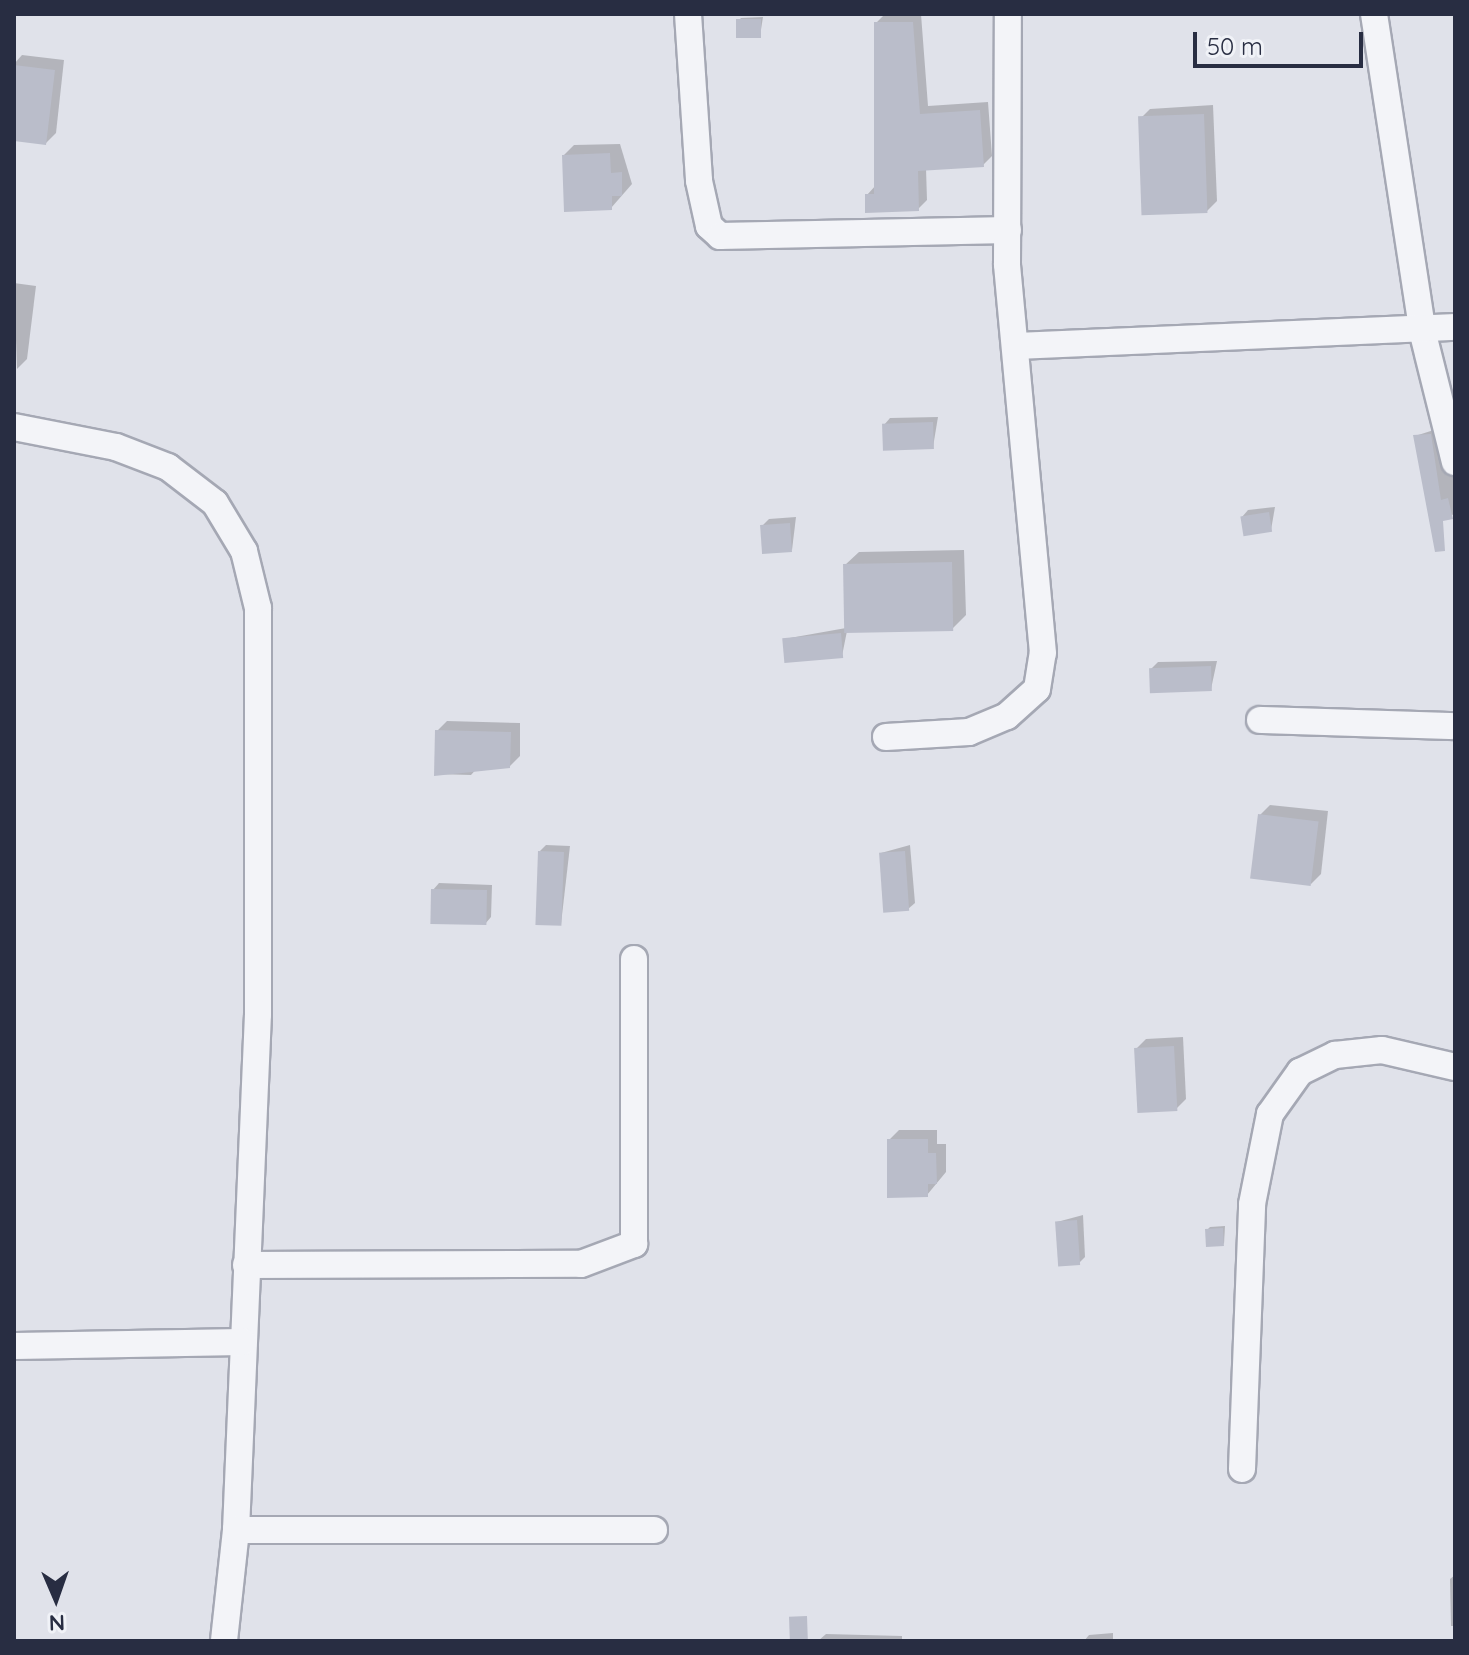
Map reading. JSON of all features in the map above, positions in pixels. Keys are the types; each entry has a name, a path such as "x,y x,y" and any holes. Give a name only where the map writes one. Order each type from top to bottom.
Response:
{"street":[{"path":"688,14 699,181 709,226 720,236 1008,230"},
{"path":"886,737 969,732 1007,716 1037,689 1043,653 1008,230 1008,14"},
{"path":"1374,14 1423,334 1455,462"},
{"path":"1018,346 1423,334 1455,327"},
{"path":"14,427 116,447 168,467 215,503 244,551 258,608 258,1014 236,1530 224,1641"},
{"path":"1260,720 1454,723"},
{"path":"246,1265 581,1264 634,1244 634,959"},
{"path":"1242,1469 1252,1204 1270,1114 1300,1072 1335,1055 1382,1050 1455,1067"},
{"path":"14,1346 243,1342"},
{"path":"236,1530 654,1530"}],"building":[{"path":"736,19 761,19 761,38 736,38"},
{"path":"874,22 913,22 920,114 980,110 984,167 918,171 919,211 865,213 865,194 874,194"},
{"path":"14,65 55,70 46,145 14,141"},
{"path":"1204,114 1207,213 1141,215 1138,116"},
{"path":"610,153 611,173 622,172 622,196 612,196 612,210 564,212 562,155"},
{"path":"933,422 934,449 883,451 882,424"},
{"path":"1431,434 1441,500 1448,498 1453,519 1443,521 1445,551 1435,552 1413,435"},
{"path":"1269,512 1272,532 1243,536 1240,517"},
{"path":"790,523 792,552 762,554 760,525"},
{"path":"952,562 953,631 844,633 843,564"},
{"path":"841,633 843,658 784,663 782,638"},
{"path":"1211,666 1212,691 1150,693 1149,668"},
{"path":"435,730 511,732 510,768 434,776"},
{"path":"1258,814 1319,821 1311,886 1250,879"},
{"path":"538,851 564,852 561,926 535,925"},
{"path":"905,851 909,911 883,913 879,853"},
{"path":"431,889 487,890 486,925 430,924"},
{"path":"1174,1046 1177,1111 1137,1113 1134,1048"},
{"path":"887,1139 928,1139 928,1153 936,1153 937,1184 928,1184 928,1197 887,1198"},
{"path":"1077,1220 1080,1265 1058,1266 1055,1222"},
{"path":"1223,1228 1224,1246 1206,1247 1205,1229"},
{"path":"807,1616 808,1641 790,1641 789,1617"}]}
